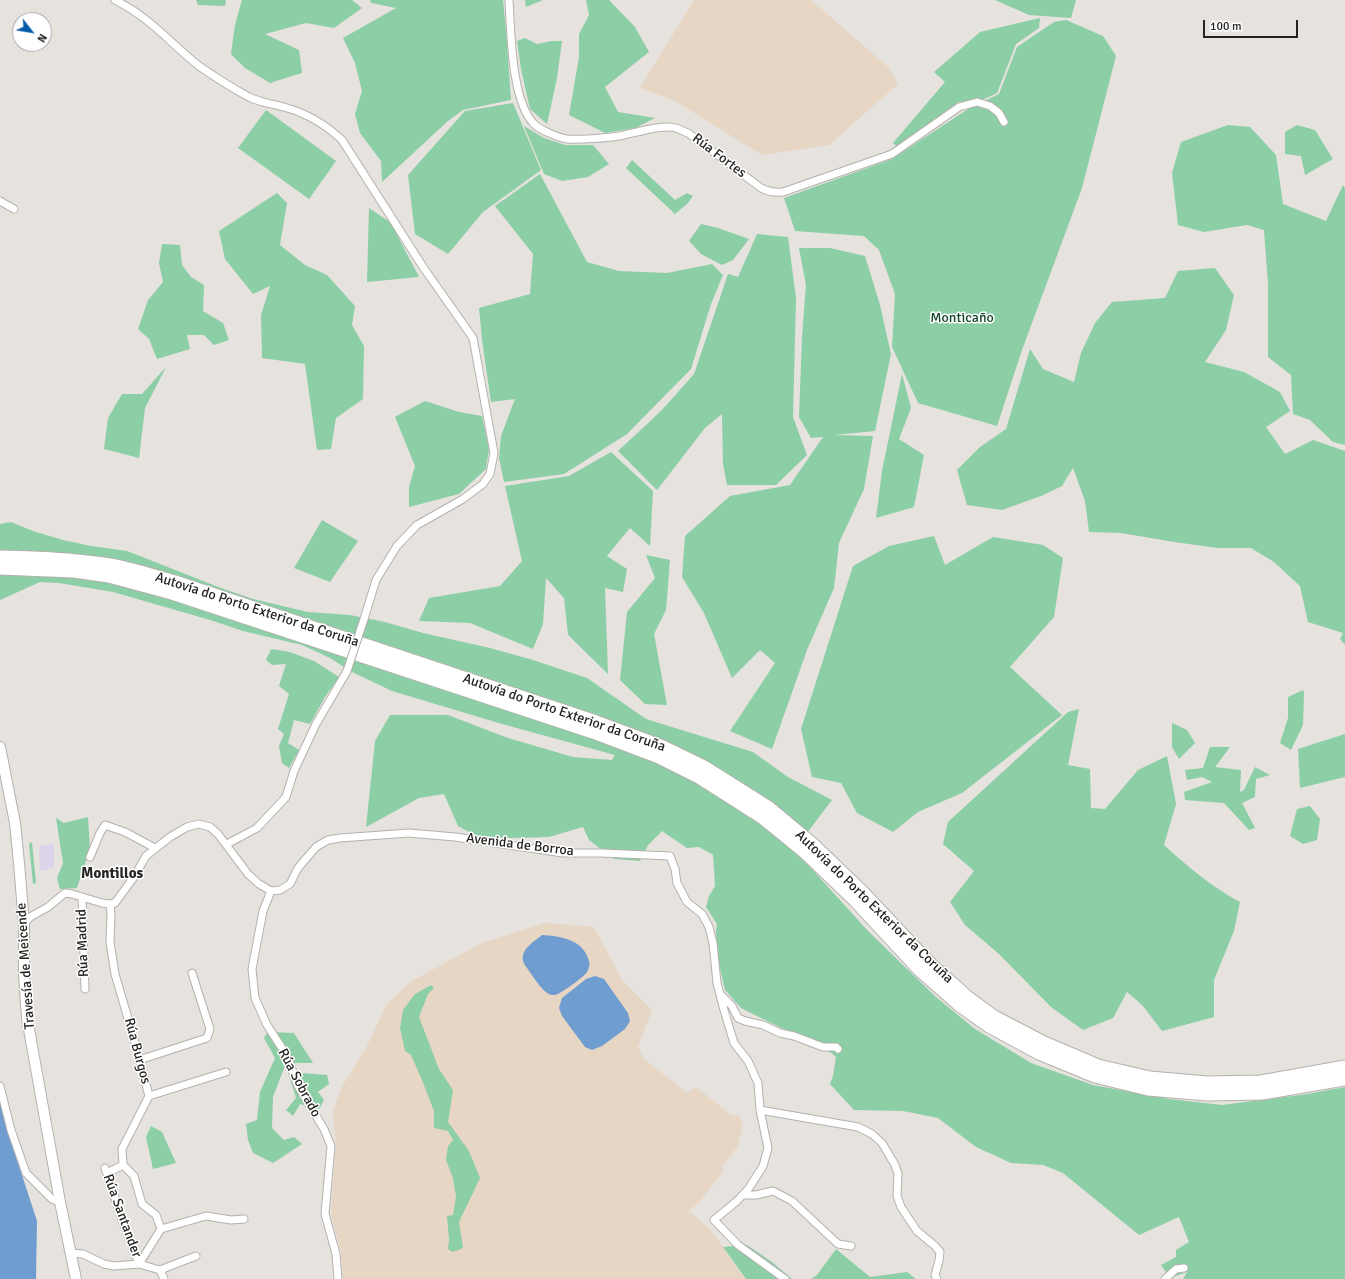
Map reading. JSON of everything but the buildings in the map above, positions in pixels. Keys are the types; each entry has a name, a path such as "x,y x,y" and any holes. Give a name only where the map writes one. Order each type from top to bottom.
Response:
{"highway":[{"name":"Autovía do Porto Exterior da Coruña","path":"0,557 71,560 111,565 175,582 589,719 663,747 704,767 769,808 812,844 862,892 927,961 968,998 994,1017 1044,1043 1098,1066 1150,1078 1207,1083 1261,1082 1345,1067"},
{"name":"Autovía do Porto Exterior da Coruña","path":"0,568 74,571 109,576 172,593 585,730 659,757 699,777 762,817 805,852 854,899 919,969 961,1006 989,1026 1039,1053 1095,1076 1148,1088 1207,1094 1262,1093 1345,1079"}],"main road":[{"name":"Travesía de Meicende","path":"0,747 15,823 20,864 24,924 24,975 27,1018 60,1202 76,1279"}],"street":[{"path":"115,0 132,8 200,66 235,89 259,101 302,113 332,130 342,140 423,266 473,338 494,453 490,474 483,484 463,499 417,525 397,546 376,580 347,671 316,724 294,771 286,797 257,828 227,844"},
{"name":"Rúa Fortes","path":"509,0 514,68 520,97 534,124 550,134 566,139 618,136 648,130 676,128 688,133 761,188 775,193 783,192 892,154 960,107 976,102 990,106 999,113 1004,122"},
{"path":"0,201 14,209"},
{"path":"24,924 30,917 48,907 65,893 110,904 115,902 119,899 146,856 155,848 187,827 199,824 210,827 218,834 248,874 259,884 271,891"},
{"path":"90,857 105,825 125,832 155,848"},
{"name":"Avenida de Borroa","path":"271,891 280,890 290,884 298,868 316,847 328,840 348,837 409,833 462,838 563,853 670,856 675,869 677,883 687,902 702,914 709,927 713,943 717,983 734,1043 748,1061 758,1082 760,1110 768,1148 763,1166 743,1195 737,1202 714,1220 738,1245 785,1279"},
{"name":"Rúa Sobrado","path":"271,891 263,911 252,969 255,998 266,1025 287,1056 298,1086 324,1129 331,1146 325,1214 336,1254 338,1279"},
{"name":"Rúa Madrid","path":"82,897 85,989"},
{"name":"Rúa Burgos","path":"110,904 110,942 115,974 149,1096 122,1149 123,1165"},
{"path":"22,910 39,913"},
{"path":"139,1060 207,1038 210,1029 192,973"},
{"path":"720,994 732,1006 738,1018 763,1025 780,1033 794,1036 823,1047 836,1047 838,1049"},
{"path":"149,1096 226,1072"},
{"path":"0,1086 11,1130 26,1173 52,1199 60,1202"},
{"path":"760,1110 858,1126 872,1134 882,1143 895,1165 898,1174 897,1196 901,1207 917,1232 935,1246 940,1252 935,1275 937,1279"},
{"path":"123,1165 134,1176 142,1204 156,1215 161,1229"},
{"name":"Rúa Santander","path":"123,1165 106,1170 139,1264"},
{"path":"743,1195 756,1195 773,1191 792,1201 838,1244 851,1246"},
{"path":"139,1264 161,1229 206,1216 231,1220 244,1219"},
{"path":"71,1253 83,1254 104,1264 114,1266 139,1264 160,1270 196,1256"},
{"path":"1165,1279 1176,1269 1184,1268"},
{"path":"160,1270 164,1279"}],"shaded area":[{"path":"694,0 811,0 888,67 898,84 829,145 762,155 675,101 640,88"},
{"path":"54,843 54,868 40,871 39,846"},
{"path":"545,923 594,927 622,980 652,1010 638,1047 644,1059 687,1093 696,1087 731,1115 739,1116 743,1125 738,1146 722,1167 723,1172 700,1201 689,1211 712,1231 745,1279 343,1279 341,1252 331,1214 336,1146 333,1112 341,1088 366,1048 387,1004 410,982 482,943"}],"green space":[{"path":"196,0 226,0 225,6 198,5"},
{"path":"242,0 352,0 362,8 334,28 306,23 265,34 299,50 302,73 270,83 245,68 231,54 235,25"},
{"path":"370,0 503,0 511,100 463,110 448,121 382,182 381,161 360,133 355,114 362,91 355,63 343,38 396,8 371,3"},
{"path":"525,0 543,0 526,7"},
{"path":"586,0 609,0 635,27 649,52 605,87 618,112 655,118 635,128 605,133 569,115 579,57 579,34 589,15"},
{"path":"995,0 1076,0 1071,18 1029,15"},
{"path":"1040,18 1039,28 1016,44 997,93 982,100 958,102 898,148 893,143 945,82 934,72 980,32"},
{"name":"Monticaño","path":"1066,20 1103,36 1116,56 1082,188 1022,350 997,426 918,403 892,347 895,294 879,250 864,236 795,231 784,198 892,159 968,109 999,94 1017,47 1054,22"},
{"path":"525,38 537,44 562,41 557,78 547,124 530,109 521,69 517,41"},
{"path":"513,103 541,170 483,212 448,254 415,234 408,175 465,111"},
{"path":"266,110 336,161 309,199 238,148"},
{"path":"1228,125 1250,127 1276,155 1283,204 1326,221 1343,185 1345,188 1345,445 1333,442 1310,420 1293,414 1291,375 1268,357 1268,284 1264,230 1247,225 1204,232 1178,225 1172,173 1181,142"},
{"path":"1297,125 1315,130 1333,159 1305,175 1301,156 1285,154 1285,132"},
{"path":"524,126 544,138 565,145 593,145 609,164 588,177 562,181 544,174"},
{"path":"632,160 675,200 687,193 693,196 688,203 675,214 626,168"},
{"path":"540,174 587,262 619,271 667,273 712,264 723,275 711,304 691,369 627,434 564,474 504,482 499,458 501,436 515,399 491,402 479,308 530,294 533,254 495,206"},
{"path":"277,193 287,203 280,245 305,265 327,275 355,306 352,325 364,346 363,399 336,418 331,449 317,450 305,364 262,358 261,315 270,286 253,294 225,259 219,231"},
{"path":"369,208 391,223 419,277 367,282"},
{"path":"701,224 718,228 749,239 733,260 722,265 701,254 689,241"},
{"path":"757,234 788,237 796,298 793,417 807,455 776,485 727,485 723,464 722,414 705,428 657,490 618,451 661,411 694,374 728,274 738,277"},
{"path":"162,244 180,245 182,265 191,277 204,285 203,311 223,323 229,340 214,345 204,335 187,335 190,349 157,359 149,339 138,329 148,300 163,282 159,263"},
{"path":"799,248 830,248 865,256 880,305 891,354 875,431 834,435 873,436 864,489 839,543 834,588 807,650 772,749 730,731 775,663 760,650 732,678 704,613 682,577 685,536 730,496 790,485 823,437 811,438 799,417 802,337 806,285"},
{"path":"1215,268 1234,295 1226,330 1205,362 1244,372 1280,392 1290,411 1266,427 1285,454 1313,440 1345,451 1345,645 1340,639 1343,633 1308,622 1300,586 1274,562 1251,548 1218,548 1121,533 1089,532 1085,501 1073,468 1062,486 1041,496 1002,510 967,505 957,470 980,447 1006,429 1030,349 1043,369 1074,382 1081,353 1095,323 1112,302 1165,298 1178,271"},
{"path":"166,367 145,408 139,458 104,449 108,418 122,394 142,394"},
{"path":"902,374 911,408 899,439 924,455 914,507 876,518 882,471"},
{"path":"425,401 459,412 482,416 489,449 486,469 459,494 409,507 409,487 415,466 395,417"},
{"path":"611,452 653,491 650,546 630,528 607,556 627,569 623,592 605,588 608,674 568,635 564,598 546,578 543,624 533,649 470,623 419,621 429,598 500,586 522,561 505,486 569,476"},
{"path":"322,520 358,541 330,582 294,568"},
{"path":"11,522 33,531 63,540 127,551 253,599 308,612 350,615 385,622 423,633 490,648 533,660 587,678 646,719 753,752 788,777 832,800 807,833 788,847 809,866 869,932 936,997 975,1029 1031,1063 1093,1085 1169,1099 1222,1105 1308,1094 1345,1087 1345,1279 1183,1279 1187,1272 1170,1278 1161,1265 1176,1257 1176,1250 1189,1242 1179,1217 1139,1235 1063,1173 1043,1165 1011,1163 976,1147 938,1118 903,1111 854,1110 830,1084 836,1057 812,1038 781,1028 741,1008 725,990 717,955 717,924 706,907 709,896 715,886 713,855 699,847 687,848 662,831 648,845 640,861 614,859 589,840 583,827 549,837 510,838 477,836 458,826 444,794 419,798 366,827 375,741 390,715 448,715 508,738 573,757 612,760 615,755 502,724 392,691 352,672 330,658 302,645 243,631 113,592 59,583 40,582 0,600 0,524"},
{"path":"934,536 945,565 993,537 1043,545 1063,558 1054,617 1010,667 1062,715 962,793 918,812 893,832 857,813 841,783 812,777 801,729 853,566 889,546"},
{"path":"646,555 670,560 666,610 654,634 667,705 645,704 620,680 627,612 655,578"},
{"path":"271,649 290,652 314,661 339,677 325,697 310,724 294,720 288,743 299,750 289,768 282,763 279,746 284,734 278,729 289,694 279,686 286,664 272,665 266,660"},
{"path":"1303,690 1303,725 1291,750 1280,743 1288,718 1288,697"},
{"path":"1079,709 1068,765 1090,769 1091,808 1105,809 1138,770 1167,756 1176,804 1164,845 1200,876 1240,902 1234,931 1214,980 1214,1017 1162,1031 1143,1006 1127,992 1113,1018 1083,1030 1051,1007 999,954 965,925 950,902 974,871 943,844 948,822 1068,712"},
{"path":"1172,723 1187,730 1195,743 1179,759 1172,747"},
{"path":"1345,734 1345,777 1300,788 1298,749"},
{"path":"1210,747 1230,747 1215,767 1241,770 1240,792 1244,790 1255,767 1270,775 1256,779 1255,797 1242,803 1255,828 1249,830 1224,803 1185,800 1184,792 1212,782 1202,777 1187,780 1185,770 1203,768"},
{"path":"1310,806 1320,819 1317,840 1303,844 1290,836 1297,809"},
{"path":"88,817 90,849 77,888 60,889 57,878 63,863 56,818 64,823"},
{"path":"32,842 36,883 33,884 29,844"},
{"path":"431,985 434,988 428,994 419,1017 439,1069 453,1090 448,1122 469,1151 480,1178 459,1222 463,1248 453,1252 448,1249 449,1240 447,1216 453,1215 456,1197 453,1178 446,1160 448,1146 453,1140 448,1131 434,1128 434,1111 411,1055 405,1051 400,1028 403,1010 415,994"},
{"path":"268,1032 294,1033 313,1063 286,1063 273,1097 272,1128 284,1140 294,1137 302,1144 273,1163 253,1153 248,1140 246,1124 257,1120 260,1092 275,1058 264,1038"},
{"path":"288,1072 327,1075 329,1084 318,1092 324,1100 319,1109 300,1104 293,1116 286,1110 296,1098"},
{"path":"151,1126 162,1132 176,1163 153,1169 146,1137"},
{"path":"747,1245 772,1262 792,1279 746,1279 723,1247"},
{"path":"836,1249 870,1277 907,1272 916,1279 811,1279 817,1275"}],"water":[{"path":"542,935 571,940 582,948 589,962 587,972 585,974 566,989 555,995 550,995 543,990 524,963 523,958 526,949"},
{"path":"595,976 604,979 628,1013 630,1021 625,1029 602,1046 592,1050 585,1047 562,1016 559,1008 562,998 586,979"},
{"path":"0,1101 6,1126 37,1221 36,1279 0,1279"}],"district":[{"name":"Montillos","path":"112,874"}]}
